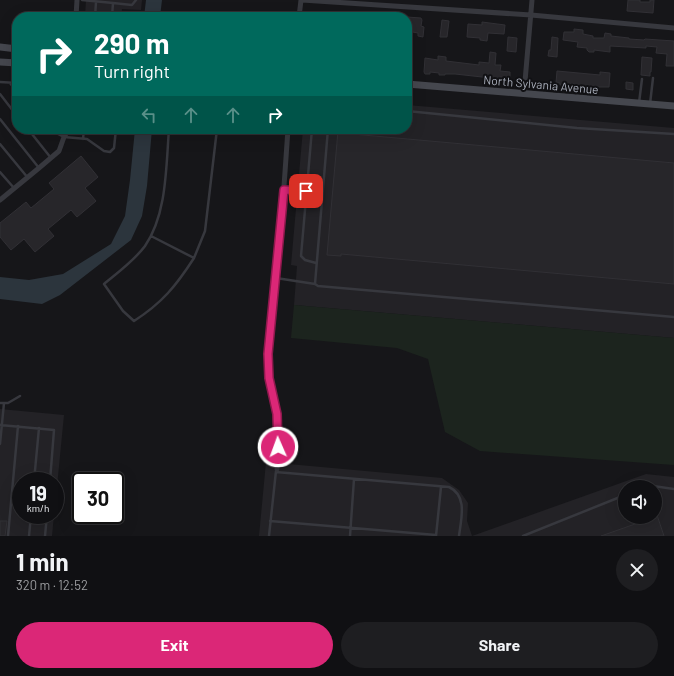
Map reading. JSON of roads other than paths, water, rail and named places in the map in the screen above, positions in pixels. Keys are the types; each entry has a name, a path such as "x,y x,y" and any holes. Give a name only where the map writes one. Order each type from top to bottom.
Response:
{"street":[{"path":"76,12 77,0"},
{"path":"300,12 301,0 530,15 674,28"},
{"path":"524,93 532,0"},
{"path":"0,47 12,48"},
{"path":"0,62 12,63"},
{"name":"North Sylvania Avenue","path":"412,84 674,106"},
{"path":"1,197 28,178 59,151 66,134"},
{"path":"276,471 278,447 277,414 269,378 268,354 284,190 288,134"}],"lane":[{"path":"82,0 132,5 136,0"},
{"path":"95,12 96,2"},
{"path":"112,12 113,4"},
{"path":"650,104 653,78"},
{"path":"640,103 642,79"},
{"path":"0,82 10,83 12,86"},
{"path":"0,94 12,110"},
{"path":"412,112 576,128 674,134"},
{"path":"0,119 39,168"},
{"path":"32,134 51,158"},
{"path":"58,134 64,137 88,139 104,151 110,152 114,148 115,134"},
{"path":"83,139 84,134"},
{"path":"169,134 165,178 160,211 155,229 144,247 104,284 123,311 134,322 152,310 164,298 194,258 206,230 216,134"},
{"path":"312,134 301,256 305,260 316,263"},
{"path":"316,284 316,263 328,134"},
{"path":"0,144 28,178"},
{"path":"0,172 14,188"},
{"path":"284,190 322,192"},
{"path":"150,236 194,258"},
{"path":"275,278 316,284 318,286 674,317"},
{"path":"0,402 8,403 20,396"},
{"path":"0,442 4,403"},
{"path":"1,425 53,430 51,472"},
{"path":"8,536 18,426"},
{"path":"35,472 39,428"},
{"path":"268,536 276,471 449,487 454,490 461,499 462,506 459,536"},
{"path":"350,536 354,479"},
{"path":"270,521 436,536 441,487"},
{"path":"662,487 674,489"},
{"path":"523,536 618,499"},
{"path":"29,536 30,524"},
{"path":"45,536 46,524"}]}
